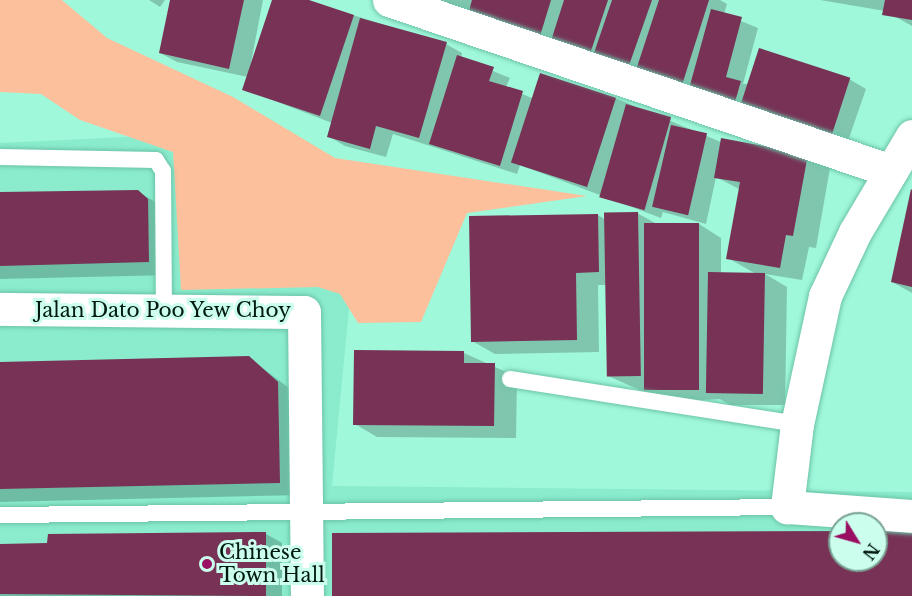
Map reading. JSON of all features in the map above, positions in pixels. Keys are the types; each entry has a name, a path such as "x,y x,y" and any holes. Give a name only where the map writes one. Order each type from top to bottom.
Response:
{"street":[{"path":"389,0 891,171"},
{"path":"912,136 891,171 825,297 797,424 787,507 912,516"},
{"name":"Jalan Dato Poo Yew Choy","path":"0,309 304,312 309,514"},
{"path":"307,596 309,514"}],"lane":[{"path":"0,157 156,160 163,171 164,309"},
{"path":"510,379 797,424"},
{"path":"0,515 309,514 787,507"}],"shaded area":[{"path":"0,0 62,0 107,38 233,97 335,158 587,196 467,213 421,322 358,323 340,294 318,287 181,290 173,152 80,120 41,94 0,92"},
{"path":"188,134 360,193 332,486 912,492 912,596 0,596 0,143"}],"building":[{"path":"170,0 244,0 229,69 159,53"},
{"path":"272,0 309,0 354,15 320,116 242,90"},
{"path":"472,0 551,0 540,36 468,14"},
{"path":"564,0 608,0 589,57 550,44"},
{"path":"612,0 652,0 627,71 592,59"},
{"path":"659,0 709,0 682,85 636,70"},
{"path":"885,0 912,0 912,20 882,15"},
{"path":"711,9 742,17 726,77 741,81 733,109 687,96"},
{"path":"360,18 447,42 419,138 376,126 370,149 327,137"},
{"path":"759,48 850,78 831,137 740,107"},
{"path":"457,55 494,67 489,81 523,91 500,166 429,144"},
{"path":"540,73 616,98 587,187 511,162"},
{"path":"626,104 671,117 644,210 599,197"},
{"path":"671,125 707,133 688,215 652,207"},
{"path":"721,138 808,154 793,236 786,235 780,268 726,259 740,182 714,178"},
{"path":"138,190 148,199 149,262 0,266 0,192"},
{"path":"912,190 912,287 891,282"},
{"path":"638,212 641,376 607,377 604,213"},
{"path":"598,214 599,272 576,273 577,340 471,342 469,216"},
{"path":"644,223 699,223 699,390 644,390"},
{"path":"708,272 765,273 763,394 706,393"},
{"path":"354,350 464,351 464,363 495,363 494,426 353,425"},
{"path":"249,356 278,382 280,483 0,489 0,362"},
{"path":"828,531 828,572 888,572 888,531 912,532 912,596 332,596 332,533"},
{"path":"266,532 266,596 0,594 0,544 47,543 48,534"}],"place":[{"name":"Chinese Town Hall","path":"207,564"}]}
